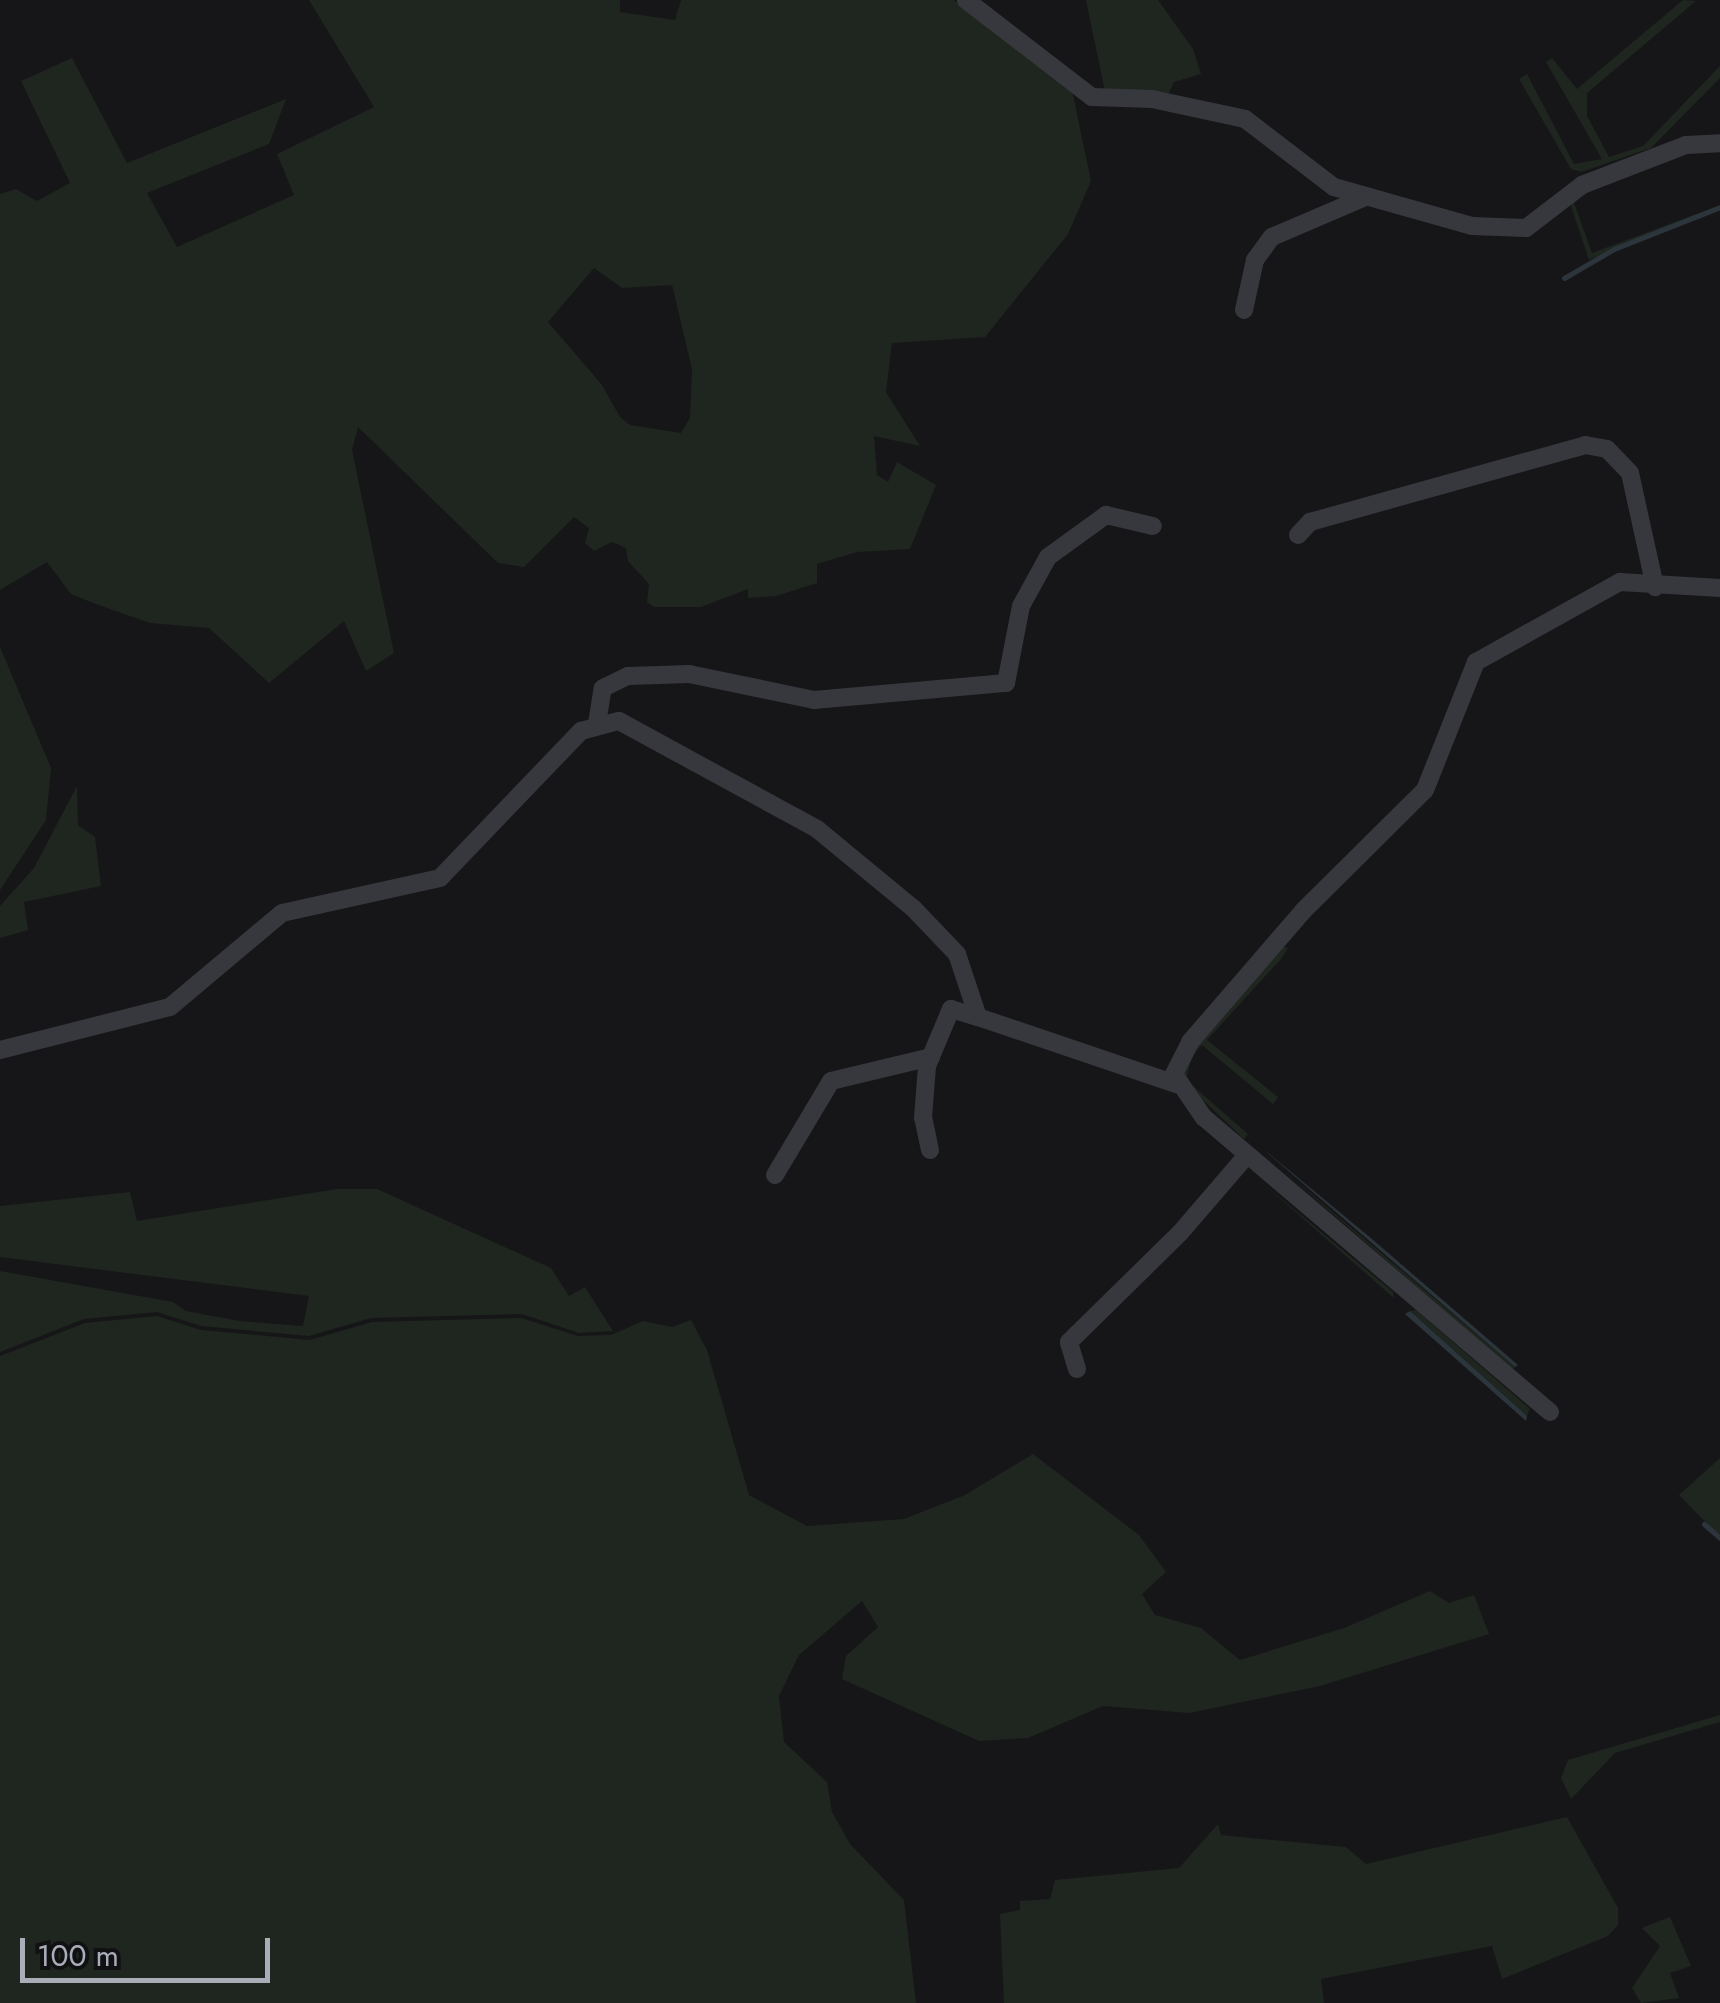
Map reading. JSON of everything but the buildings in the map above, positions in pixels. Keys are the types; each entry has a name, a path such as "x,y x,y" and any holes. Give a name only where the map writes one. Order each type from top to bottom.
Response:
{"street":[{"path":"966,0 1092,97 1152,99 1245,119 1313,176 1364,198 1472,226 1526,228 1582,186 1686,145 1720,142"},
{"path":"1244,310 1256,260 1272,236 1364,198"},
{"path":"1298,536 1310,522 1586,445 1607,449 1630,473 1654,587"},
{"path":"598,724 603,688 628,676 689,674 814,700 1006,683 1021,606 1048,557 1106,515 1154,526"},
{"path":"1176,1084 1178,1060 1190,1042 1303,912 1425,790 1476,662 1620,582 1720,588"},
{"path":"0,1050 170,1007 282,913 440,878 487,836 565,747 598,724 619,722 641,729 817,829 913,908 957,954 978,1017"},
{"path":"930,1150 923,1089 951,1009 1176,1084 1248,1154 1550,1412"},
{"path":"775,1174 831,1081 931,1058"},
{"path":"1077,1369 1069,1342 1180,1233 1248,1154"}],"shaded area":[{"path":"309,0 620,0 620,12 675,20 681,0 954,0 1072,90 1091,181 1068,234 985,337 892,343 886,392 920,446 874,436 877,475 888,482 897,462 936,485 910,549 857,552 817,564 817,583 776,596 748,598 748,589 701,607 654,607 647,602 649,584 628,561 626,548 612,542 594,551 585,543 589,528 574,517 524,567 498,563 358,427 352,450 394,653 366,671 344,621 269,683 209,628 150,623 93,603 71,594 47,562 0,590 0,194 16,189 37,201 70,183 21,81 72,58 127,163 286,99 269,144 147,193 177,247 294,195 277,154 374,107","holes":["594,268 622,288 672,285 692,369 690,418 681,433 630,425 620,417 602,385 548,322"]},
{"path":"1086,0 1158,0 1193,49 1201,74 1174,82 1167,97 1105,92"},
{"path":"1683,0 1696,1 1587,93 1587,116 1609,157 1643,146 1720,66 1720,78 1651,148 1581,172 1571,169 1519,79 1527,74 1574,164 1602,159 1546,62 1552,58 1577,89"},
{"path":"1581,196 1574,203 1592,253 1720,205 1589,260 1569,200"},
{"path":"0,647 51,768 46,820 0,890"},
{"path":"77,786 78,825 95,837 101,886 24,902 28,930 0,938 0,906 34,868"},
{"path":"1282,946 1288,948 1281,959 1207,1040 1278,1097 1273,1104 1202,1045 1192,1055 1186,1080 1248,1134 1244,1139 1183,1081 1189,1054"},
{"path":"1262,1148 1372,1239 1518,1365 1515,1367"},
{"path":"1261,1151 1515,1367 1512,1370"},
{"path":"1253,1175 1393,1292 1394,1298"},
{"path":"337,1189 377,1189 551,1268 569,1296 585,1287 613,1331 579,1333 522,1314 371,1318 309,1336 201,1326 157,1312 84,1319 0,1352 0,1271 173,1302 186,1311 239,1321 303,1326 309,1296 0,1257 0,1206 130,1192 137,1221"},
{"path":"1416,1310 1530,1409 1527,1416 1410,1311"},
{"path":"1410,1311 1527,1416 1526,1421 1405,1314"},
{"path":"157,1316 201,1330 310,1340 372,1322 521,1318 578,1336 611,1335 643,1321 672,1327 691,1320 707,1350 749,1495 807,1526 904,1519 965,1495 1033,1454 1139,1535 1166,1572 1142,1594 1155,1615 1201,1628 1240,1660 1344,1628 1430,1591 1449,1603 1474,1595 1489,1634 1320,1686 1189,1713 1103,1706 1028,1738 979,1741 842,1679 846,1656 878,1627 862,1601 799,1655 779,1696 784,1742 827,1782 832,1812 850,1844 904,1900 916,2003 0,2003 0,1356 85,1323"},
{"path":"1720,1458 1720,1537 1679,1495"},
{"path":"1720,1715 1720,1722 1615,1753 1571,1799 1561,1778 1568,1760"},
{"path":"1567,1817 1618,1908 1618,1925 1608,1936 1502,1979 1492,1946 1321,1979 1324,2003 1004,2003 1000,1914 1020,1910 1020,1901 1050,1899 1055,1880 1179,1868 1218,1824 1221,1835 1346,1847 1366,1864"},
{"path":"1670,1917 1691,1966 1670,1973 1679,1998 1641,2003 1632,1988 1660,1946 1642,1928"}],"waterway":[{"path":"1564,278 1614,249 1720,207"},
{"path":"1704,1524 1720,1538"}]}
